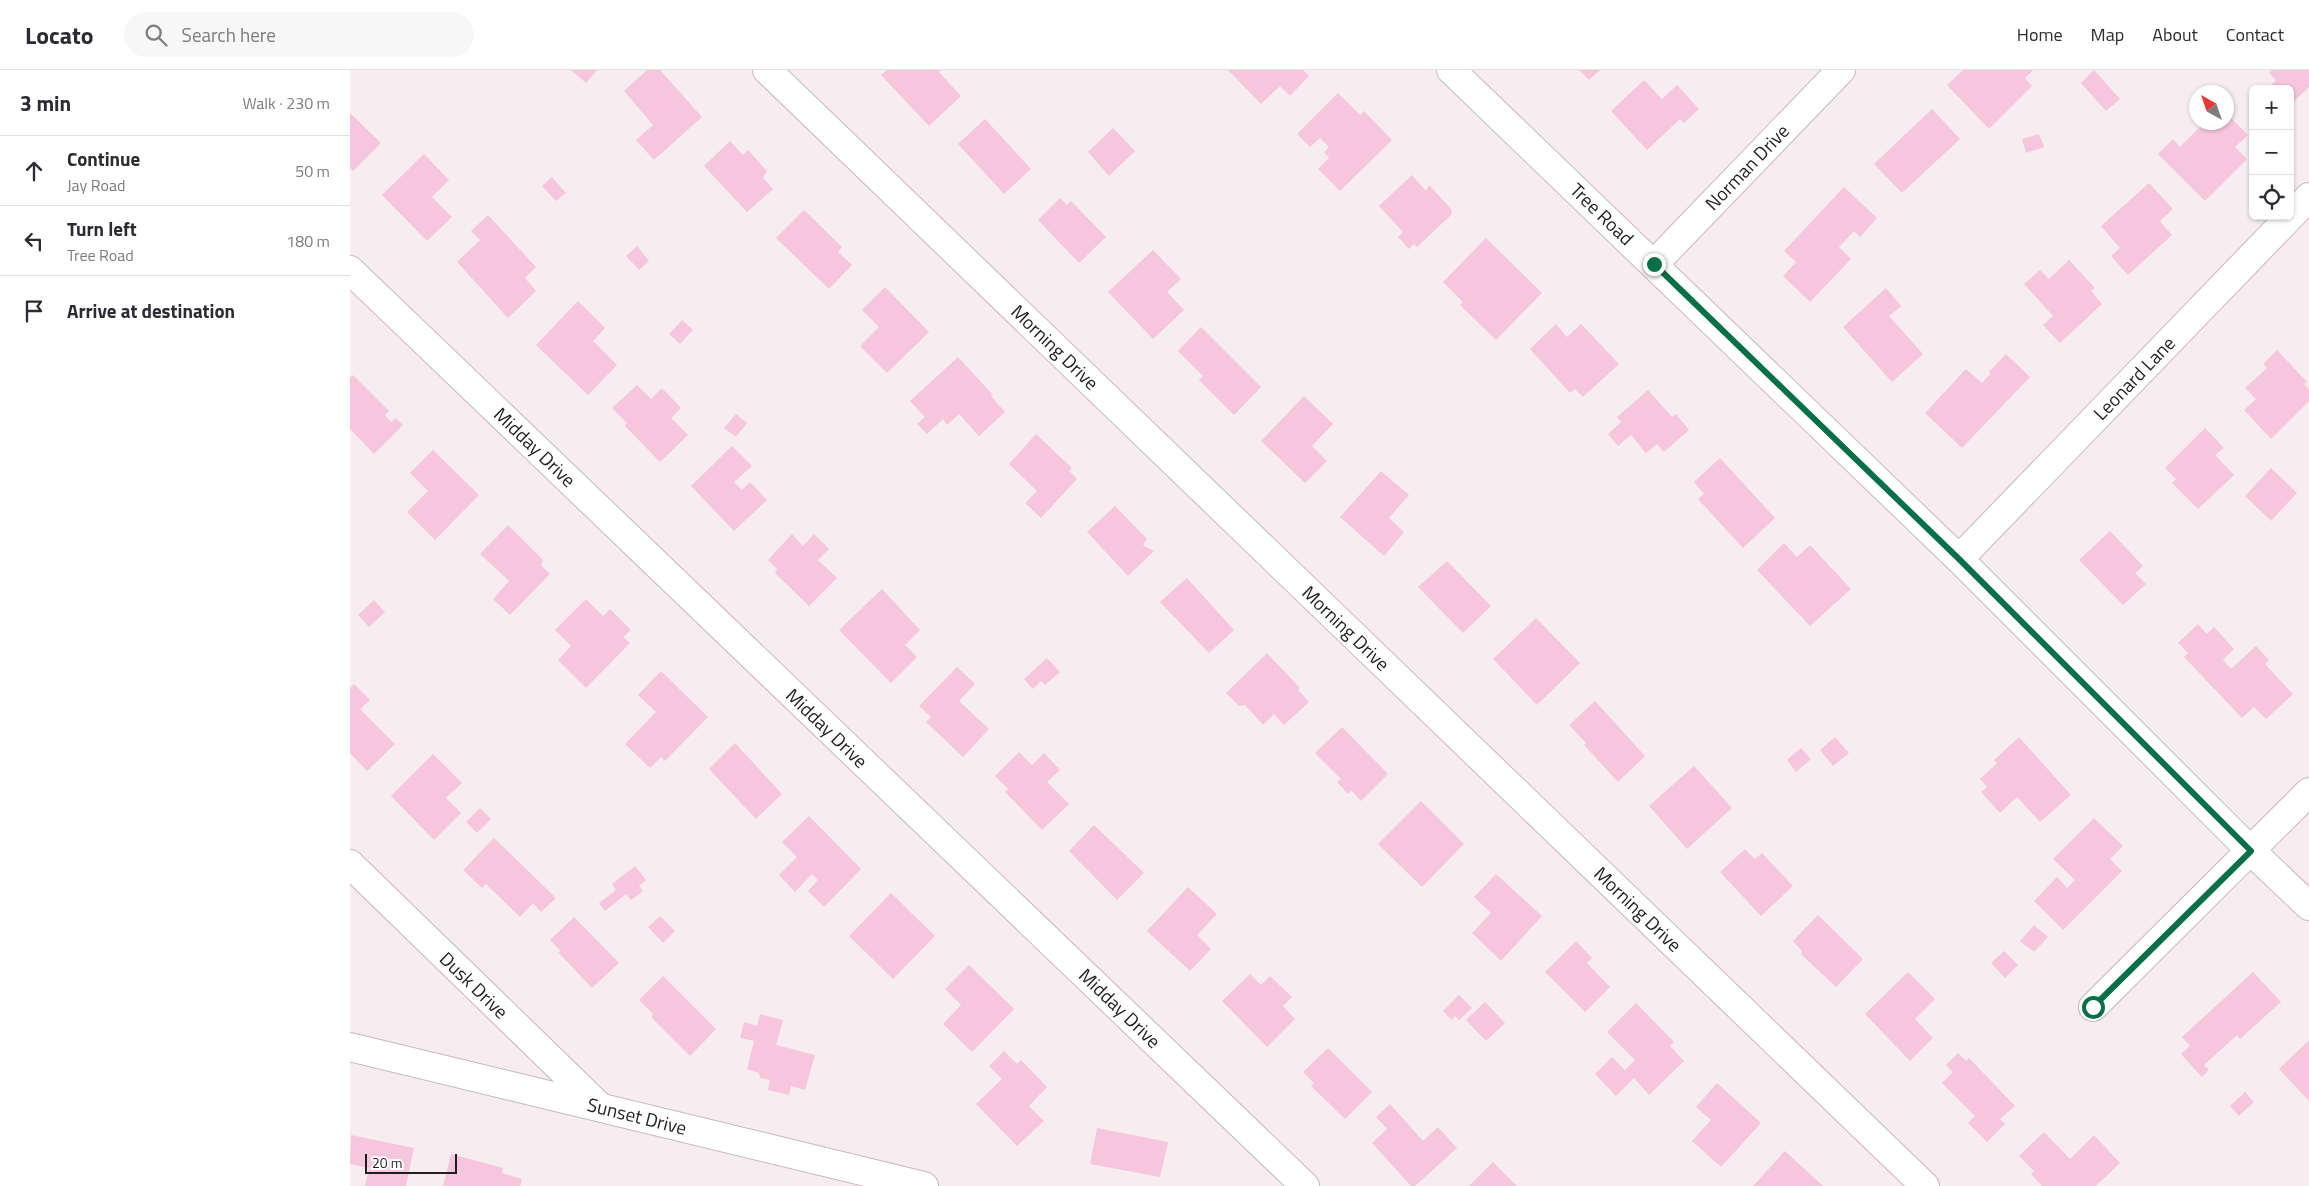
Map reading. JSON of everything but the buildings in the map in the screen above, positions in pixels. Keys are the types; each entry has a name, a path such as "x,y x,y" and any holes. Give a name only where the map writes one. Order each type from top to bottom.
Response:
{"street":[{"name":"Morning Drive","path":"768,70 1924,1186"},
{"name":"Tree Road","path":"1451,70 1959,559 2251,851 2309,906"},
{"name":"Norman Drive","path":"1654,264 1841,70"},
{"name":"Leonard Lane","path":"1959,559 2309,197"},
{"name":"Midday Drive","path":"350,270 1305,1186"},
{"path":"2093,1007 2309,792"},
{"name":"Dusk Drive","path":"350,864 599,1106"},
{"name":"Sunset Drive","path":"350,1048 599,1106 924,1186"}],"route":[{"path":"1654,264 1959,559 2251,851 2093,1007"}]}
